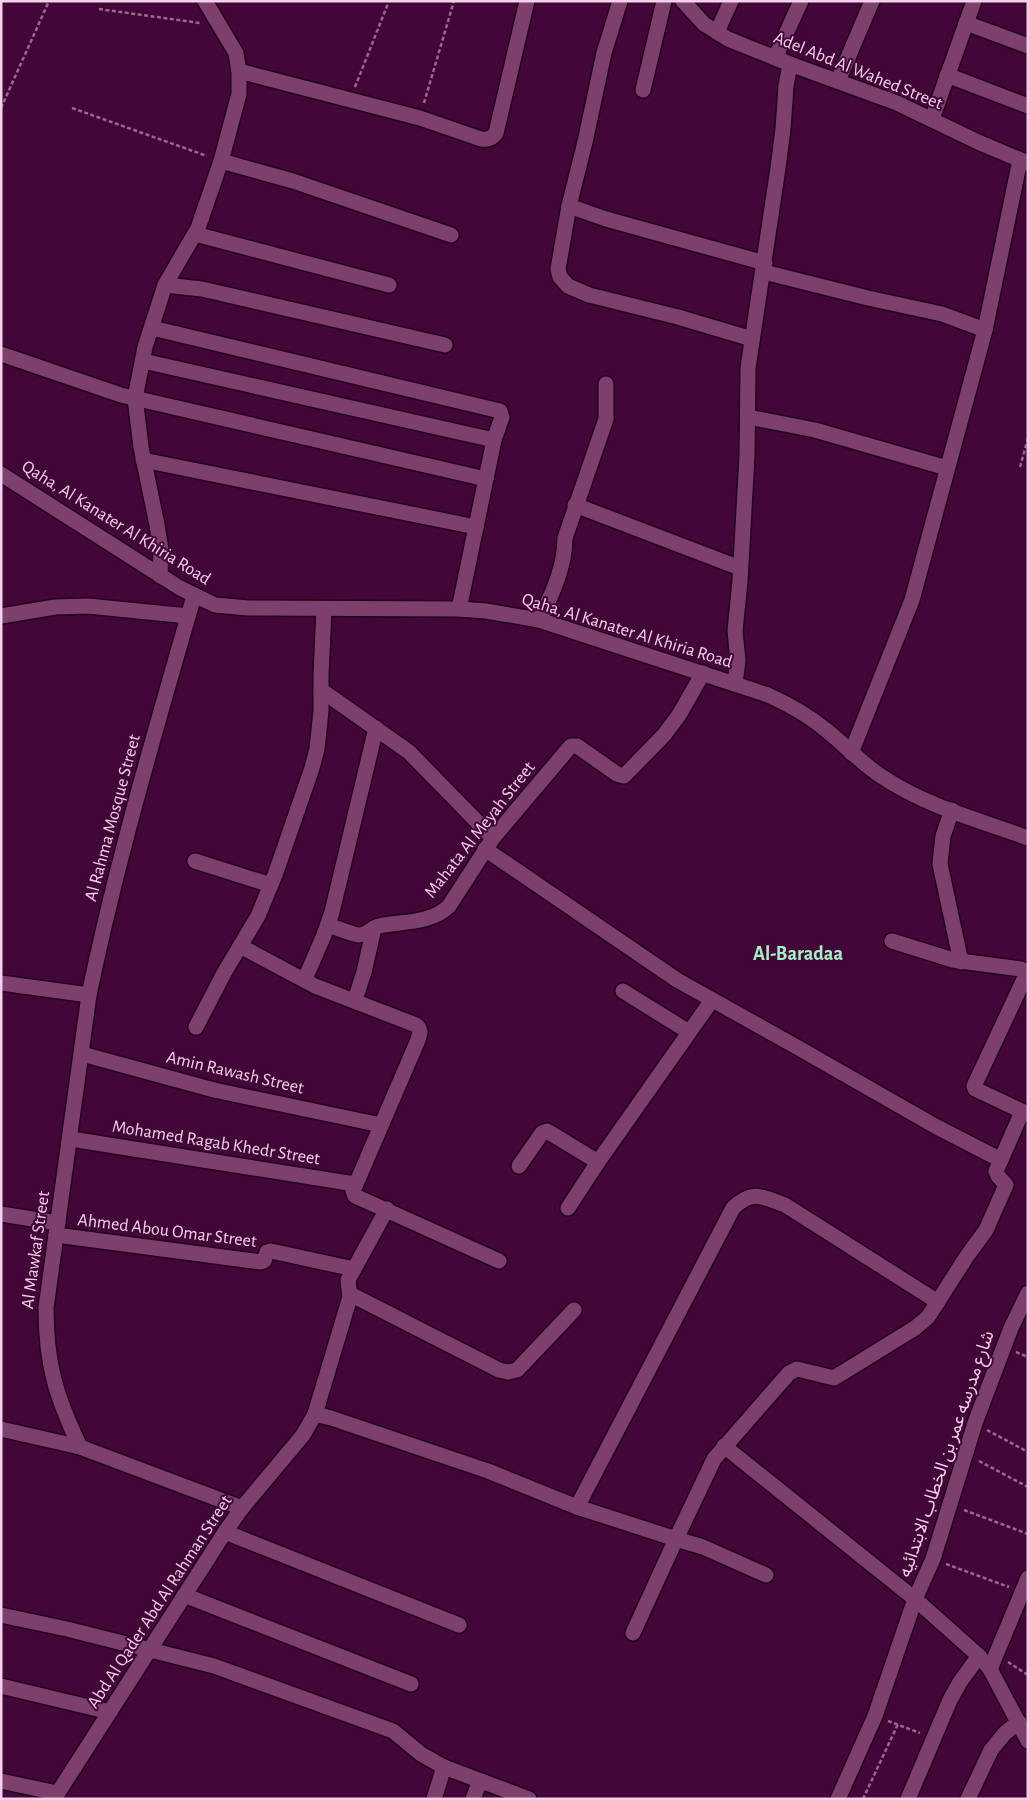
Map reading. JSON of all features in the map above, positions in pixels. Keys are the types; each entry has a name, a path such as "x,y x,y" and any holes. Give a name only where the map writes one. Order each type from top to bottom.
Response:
{"street":[{"path":"160,576 161,550 143,460 135,398 146,347 165,285 195,234 221,161 239,94 239,71 236,53 204,1"},
{"path":"239,71 420,118 487,140 494,137 498,125 526,1"},
{"path":"620,1 604,54 586,142 569,206 558,269 560,277 568,286 590,295 752,339"},
{"path":"643,90 664,1"},
{"name":"Adel Abd Al Wahed Street","path":"683,1 704,24 728,39 897,103 1024,162"},
{"path":"717,32 731,1"},
{"path":"775,58 801,1"},
{"path":"838,81 872,1"},
{"path":"932,119 974,1"},
{"path":"966,23 1028,46"},
{"path":"735,683 738,661 735,630 747,456 748,368 764,268 790,64"},
{"path":"947,75 1028,106"},
{"path":"221,161 293,181 451,235"},
{"path":"851,753 912,600 984,330 1024,162"},
{"path":"569,206 764,268 942,314 984,330"},
{"path":"195,234 389,285"},
{"path":"165,285 202,289 445,345"},
{"path":"152,328 497,409 502,414 502,417 494,440 459,609"},
{"path":"1,354 121,396 486,479"},
{"path":"143,361 494,440"},
{"path":"539,620 554,590 565,538 606,419 606,384"},
{"path":"748,416 815,430 947,468"},
{"path":"143,460 476,527"},
{"name":"Qaha, Al Kanater Al Khiria Road","path":"1,474 160,576 194,596 215,605 232,608 459,609 486,611 539,620 768,694 798,710 826,730 866,766 899,787 952,810 1028,838"},
{"path":"576,505 740,568"},
{"name":"Al Rahma Mosque Street","path":"82,1054 90,995 118,870 194,596"},
{"path":"1,616 55,607 88,606 188,616"},
{"path":"196,1027 258,916 271,885 312,768 320,730 324,609"},
{"name":"Mahata Al Meyah Street","path":"328,925 358,935 374,928 430,918 444,911 489,844 571,746 577,746 616,774 624,776 664,734 679,715 703,673"},
{"path":"321,690 419,760 489,844 646,960 712,1000 935,1126 1001,1160"},
{"path":"305,980 328,925 376,728"},
{"path":"952,810 943,836 940,864 961,962"},
{"path":"195,861 271,885"},
{"path":"355,1000 374,928"},
{"path":"634,1633 706,1473 724,1446 789,1373 798,1370 831,1378 838,1377 921,1324 981,1238 994,1216 1006,1187 1005,1183 996,1174 1025,1113 975,1089 974,1086 1026,972 1021,969 961,962 892,941"},
{"path":"240,946 315,986 416,1025 421,1031 353,1191 356,1196 499,1261"},
{"path":"1,983 90,995"},
{"path":"623,991 689,1032"},
{"path":"568,1208 598,1162 712,1000"},
{"name":"Amin Rawash Street","path":"82,1054 214,1090 381,1125"},
{"name":"Al Mawkaf Street","path":"80,1447 56,1394 49,1366 46,1308 82,1054"},
{"path":"520,1166 542,1133 547,1131 598,1162"},
{"name":"Mohamed Ragab Khedr Street","path":"71,1139 355,1184"},
{"path":"577,1507 733,1208 742,1198 758,1195 785,1205 938,1302"},
{"name":"Abd Al Qader Abd Al Rahman Street","path":"55,1796 224,1532 303,1435 315,1414 350,1294 348,1284 354,1269 387,1209"},
{"path":"1,1214 57,1229"},
{"name":"Ahmed Abou Omar Street","path":"57,1229 261,1262 264,1261 267,1252 271,1251 354,1269"},
{"name":"شارع مدرسه عمر بن الخطاب الابتدائيه","path":"838,1799 875,1716 915,1599 933,1559 964,1454 1011,1328 1028,1293"},
{"path":"350,1294 498,1370 508,1372 517,1370 574,1310"},
{"path":"315,1414 488,1471 577,1507 703,1548 766,1575"},
{"path":"1,1429 80,1447 242,1508"},
{"path":"724,1446 915,1599 979,1656 990,1669 1028,1741"},
{"path":"224,1532 459,1625"},
{"path":"990,1669 1025,1585"},
{"path":"184,1595 411,1684"},
{"path":"1,1615 67,1629 214,1666 393,1731 421,1754 444,1767 520,1797"},
{"path":"908,1799 950,1700 960,1682 979,1656"},
{"path":"1,1686 110,1712"},
{"path":"968,1799 991,1750 1005,1733 1019,1722"},
{"path":"434,1799 444,1767"},
{"path":"1,1781 55,1796"},
{"path":"473,1799 480,1781"}],"path":[{"path":"1,108 49,1"},
{"path":"350,100 389,1"},
{"path":"420,118 454,1"},
{"path":"99,9 219,26"},
{"path":"72,108 221,161"},
{"path":"1020,467 1028,438"},
{"path":"975,1424 1028,1452"},
{"path":"964,1454 1028,1487"},
{"path":"949,1504 1028,1534"},
{"path":"933,1559 1025,1585"},
{"path":"997,1655 1028,1675"},
{"path":"863,1799 898,1724 933,1738"}],"district":[{"name":"Al-Baradaa","path":"798,954"}]}
